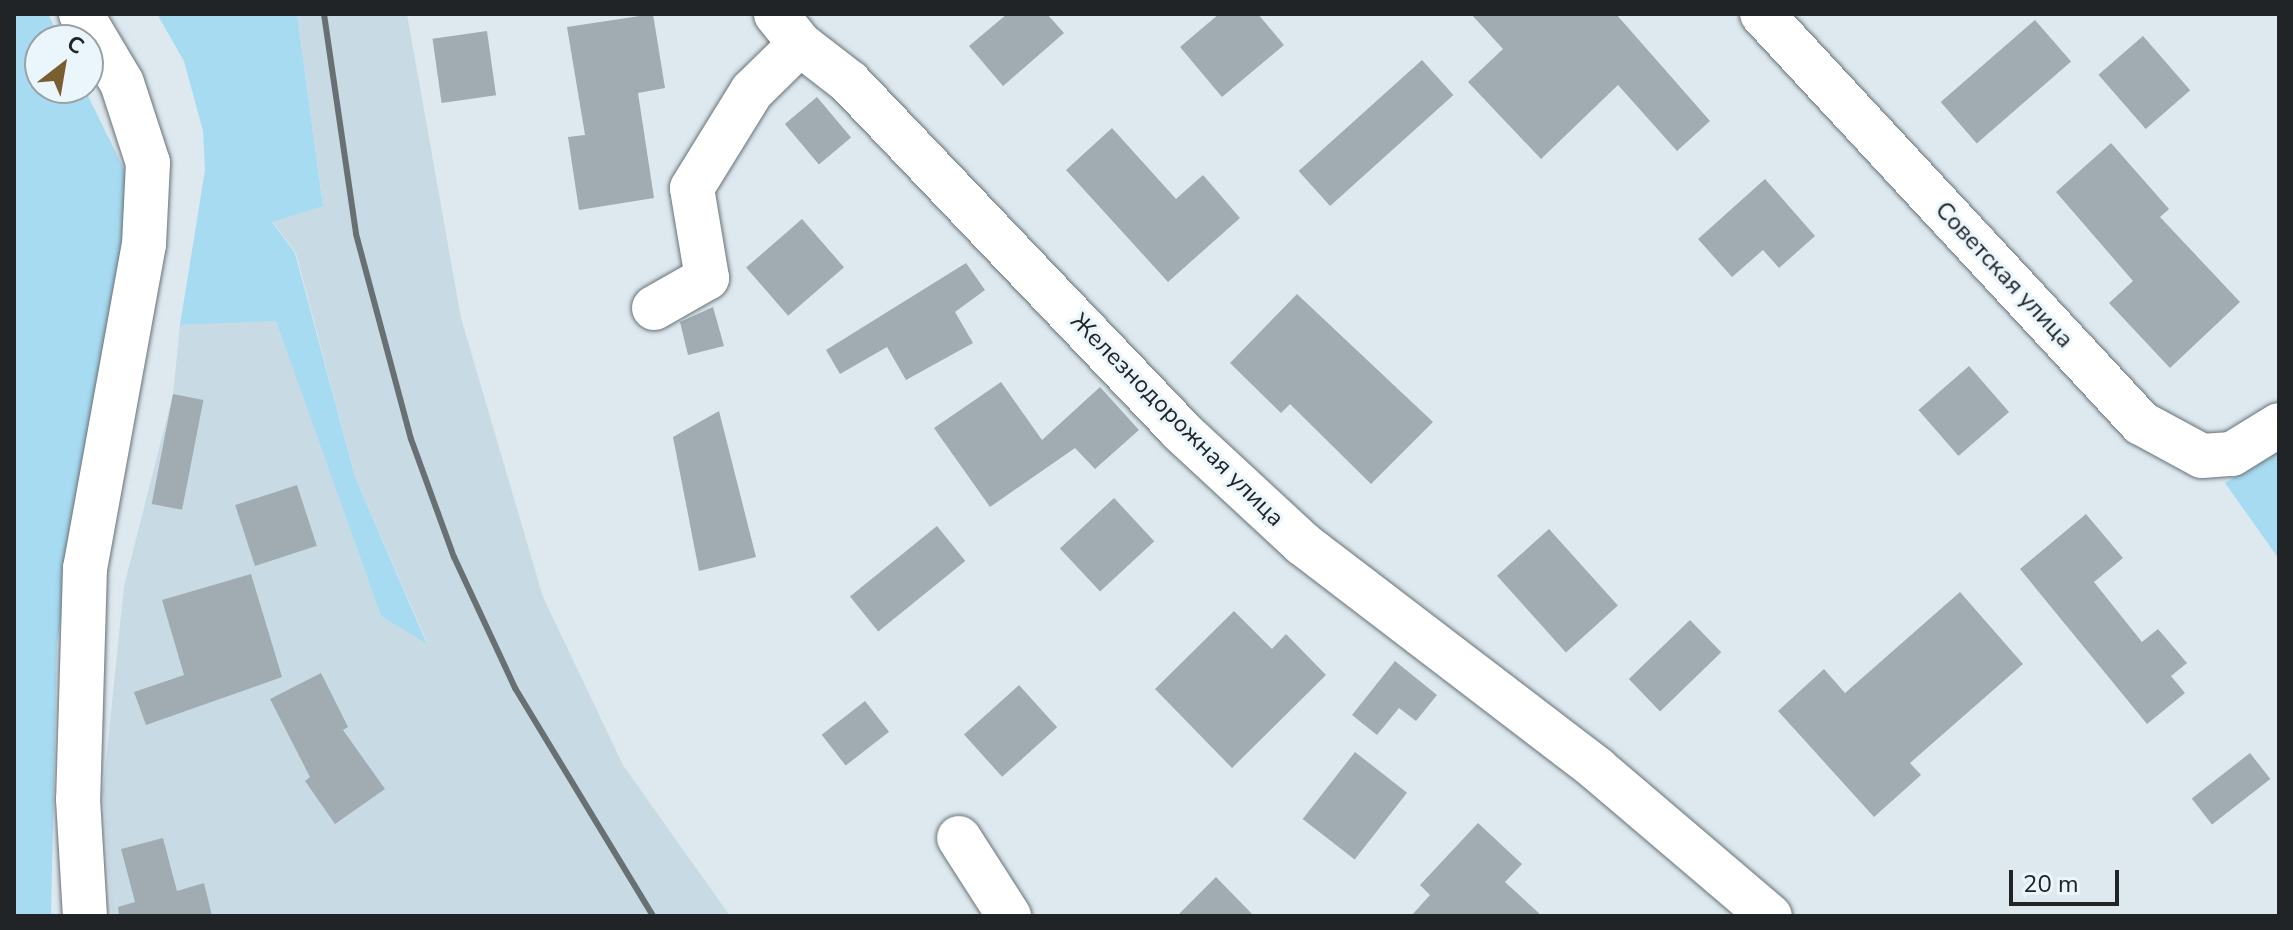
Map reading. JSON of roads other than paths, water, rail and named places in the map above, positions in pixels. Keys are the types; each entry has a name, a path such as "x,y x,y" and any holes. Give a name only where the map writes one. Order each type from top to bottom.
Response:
{"street":[{"path":"81,14 122,83 148,163 144,244 85,568 78,799 85,916"},
{"name":"Советская улица","path":"1762,14 2141,423 2202,456 2232,454 2279,425"},
{"path":"654,308 707,278 692,188 788,29"},
{"name":"Железнодорожная улица","path":"788,29 849,82 1180,430 1303,544 1597,769 1770,916"},
{"path":"959,838 1009,916"}],"railway":[{"path":"324,14 356,234 411,439 454,557 515,688 653,916"}]}
